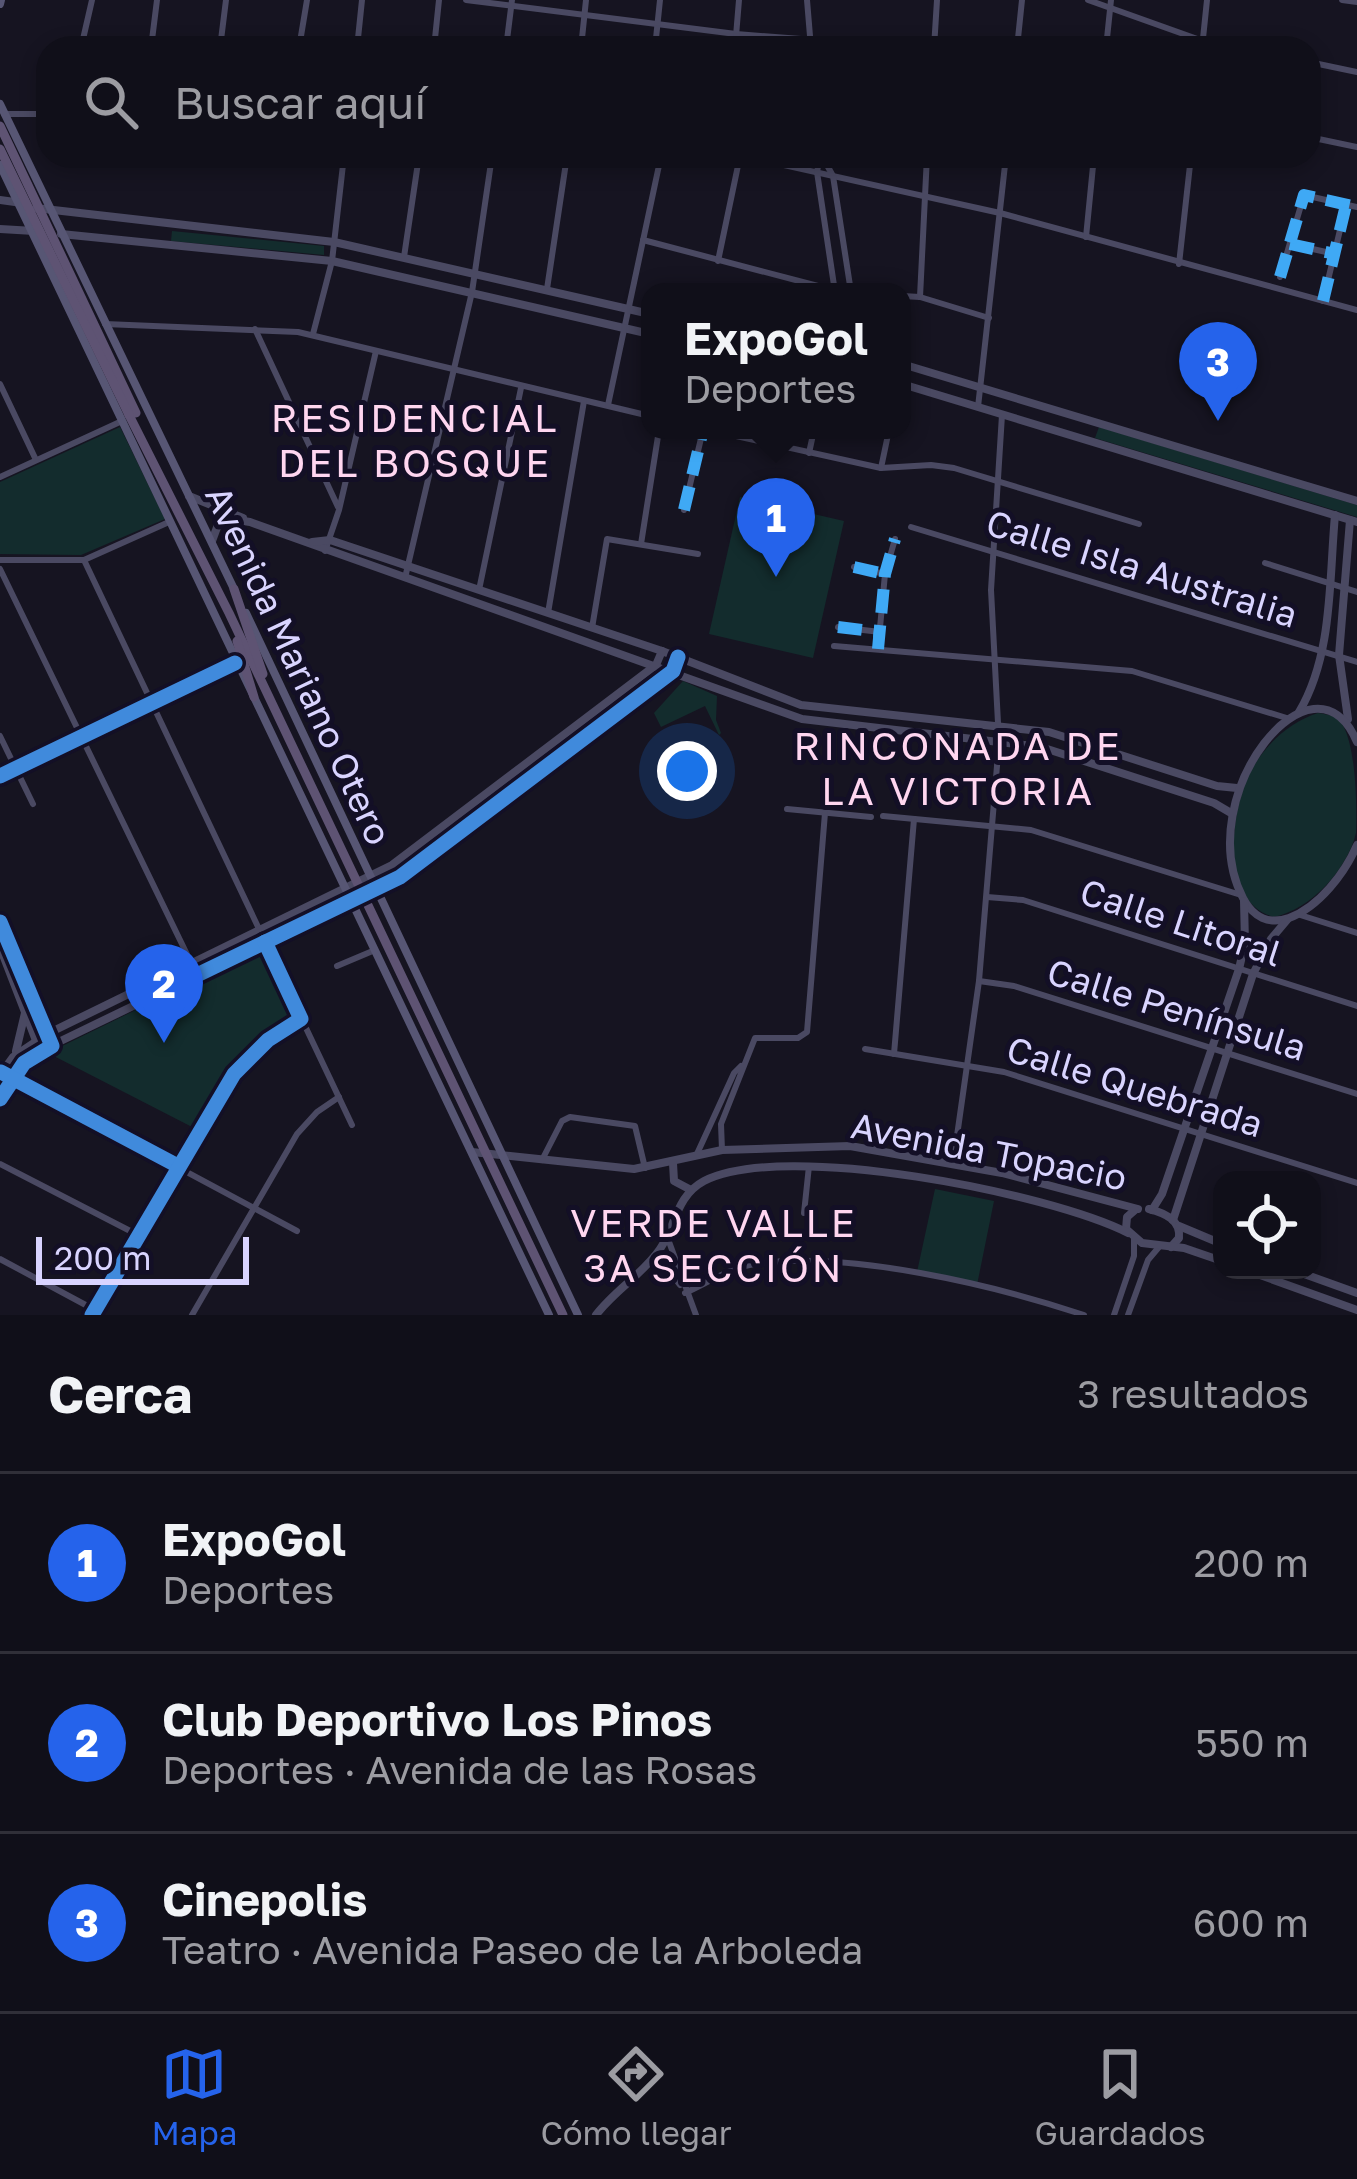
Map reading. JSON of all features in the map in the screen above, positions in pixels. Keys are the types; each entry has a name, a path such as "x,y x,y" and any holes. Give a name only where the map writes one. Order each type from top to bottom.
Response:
{"main road":[{"name":"Avenida Mariano Otero","path":"2,109 578,1315"},
{"name":"Avenida Mariano Otero","path":"0,126 129,416 170,522 549,1315"},
{"name":"Avenida Mariano Otero","path":"0,146 129,416"},
{"path":"0,146 43,232"},
{"name":"Avenida Mariano Otero","path":"0,165 229,613 563,1315"},
{"path":"234,589 277,713"},
{"path":"229,613 254,697"}],"street":[{"path":"84,36 92,0"},
{"path":"153,36 158,0"},
{"path":"222,36 226,0"},
{"path":"301,36 307,0"},
{"path":"358,36 362,0"},
{"path":"435,36 439,0"},
{"path":"466,0 751,36"},
{"path":"582,36 586,0"},
{"path":"656,36 660,0"},
{"path":"736,34 739,0"},
{"path":"807,0 809,36"},
{"path":"935,36 937,0"},
{"path":"1018,36 1022,0"},
{"path":"1088,0 1184,36"},
{"path":"1204,36 1207,0"},
{"path":"1342,0 1357,2"},
{"path":"508,36 512,3"},
{"path":"1107,36 1111,5"},
{"path":"1321,64 1357,72"},
{"path":"2,109 36,113"},
{"path":"1321,140 1357,147"},
{"path":"313,334 332,261 343,168"},
{"path":"404,257 417,168"},
{"path":"405,578 472,292 490,168"},
{"path":"548,289 565,168"},
{"path":"607,406 659,168"},
{"path":"718,261 739,168"},
{"path":"798,168 1000,213 1357,310"},
{"path":"818,168 836,283"},
{"path":"828,168 850,283"},
{"path":"920,297 926,168"},
{"path":"978,407 1005,168"},
{"path":"1086,237 1093,168"},
{"path":"1179,264 1190,168"},
{"path":"1280,277 1304,194 1357,207"},
{"path":"0,200 51,212 334,242 641,311"},
{"path":"1323,301 1346,205"},
{"path":"164,244 166,225"},
{"path":"0,230 332,261 641,332"},
{"path":"643,240 803,283"},
{"path":"1290,244 1335,254"},
{"path":"911,296 989,318"},
{"path":"105,324 313,334 641,414"},
{"path":"255,329 339,510"},
{"path":"326,551 376,351"},
{"path":"911,367 1357,502"},
{"path":"0,384 36,460"},
{"path":"479,590 521,386"},
{"path":"911,387 1354,521 1339,656 1354,735"},
{"path":"548,613 584,401"},
{"path":"953,1164 970,1066 999,742 992,550 1002,415"},
{"path":"0,477 129,416"},
{"path":"641,544 658,439"},
{"path":"684,511 704,439"},
{"path":"746,439 881,468 931,465 1139,524"},
{"path":"809,453 812,439"},
{"path":"881,468 887,439"},
{"path":"189,496 326,551 802,719 1046,748 1214,803 1231,813"},
{"path":"1152,1210 1162,1194 1245,944 1243,897 1232,860 1231,813 1237,788 1263,745 1294,717 1317,677 1335,515"},
{"path":"170,522 84,560 0,565 197,975"},
{"path":"214,548 219,522 250,522"},
{"name":"Calle Isla Australia","path":"911,527 1357,662"},
{"path":"592,628 607,538 698,554"},
{"path":"878,649 895,539"},
{"path":"312,542 330,540 662,651 801,705 1048,732 1217,786 1237,788"},
{"path":"84,560 352,1125"},
{"path":"1265,563 1357,592"},
{"path":"854,567 886,574"},
{"path":"838,627 880,632"},
{"path":"834,646 1132,671 1294,717 1331,709 1354,735"},
{"path":"297,1231 0,1073 13,1057 47,1034 392,865 656,664 662,651"},
{"path":"0,1099 12,1078 40,1052 400,877 674,671 678,658"},
{"path":"0,776 236,664"},
{"path":"606,720 622,689"},
{"path":"0,736 33,804"},
{"path":"787,809 871,817"},
{"path":"722,1150 721,1124 757,1036 798,1038 806,1032 825,813"},
{"path":"883,816 1031,830 1243,897 1261,918 1293,916 1357,933"},
{"path":"894,1054 914,819"},
{"path":"1172,1246 1179,1238 1175,1222 1199,1132 1253,974 1270,939 1333,884 1356,850"},
{"name":"Calle Litoral","path":"986,897 1023,900 1357,1006"},
{"path":"0,922 52,1046"},
{"path":"0,947 40,1052"},
{"path":"337,966 375,950"},
{"name":"Calle Península","path":"979,981 1013,986 1357,1094"},
{"path":"13,1057 25,1006"},
{"path":"0,1259 94,1312 234,1074 268,1040 301,1019"},
{"name":"Calle Quebrada","path":"865,1049 1004,1072 1357,1183"},
{"path":"696,1156 734,1073 743,1064"},
{"path":"192,1315 297,1134 339,1097"},
{"path":"542,1160 562,1121 570,1117 637,1127 645,1168"},
{"name":"Avenida Topacio","path":"472,1152 645,1168 722,1150 850,1146 953,1164 1152,1210 1175,1222"},
{"path":"761,1147 767,1157 761,1167"},
{"path":"596,1315 650,1262 668,1235 676,1210 692,1190 674,1181 674,1162"},
{"path":"0,1164 138,1235"},
{"name":"Avenida Topacio","path":"692,1190 729,1172 846,1165 999,1194 1095,1219 1159,1247"},
{"path":"804,1213 809,1166"},
{"path":"1114,1315 1134,1256 1127,1217 1138,1208"},
{"path":"1175,1222 1213,1240"},
{"path":"668,1235 685,1293"},
{"path":"1128,1315 1148,1260 1159,1247 1172,1246 1213,1258"},
{"path":"650,1262 664,1264 696,1315"},
{"path":"685,1293 751,1265 826,1263 936,1276 1084,1315"},
{"path":"1271,1279 1357,1310"},
{"path":"1318,1279 1357,1293"}],"green space":[{"path":"172,231 324,246 324,255 171,241"},
{"path":"120,427 165,519 81,555 0,554 0,482"},
{"path":"1099,427 1357,505 1357,517 1095,438"},
{"path":"740,497 844,521 813,658 709,634"},
{"path":"683,681 717,696 719,735 705,706 661,727 654,713"},
{"path":"1318,713 1336,717 1348,738 1356,833 1345,861 1326,886 1301,906 1274,917 1257,908 1237,876 1237,812 1261,755 1287,729"},
{"path":"262,948 292,1018 236,1066 194,1128 48,1053"},
{"path":"935,1189 994,1201 977,1285 917,1272"}],"marked path":[{"path":"1280,277 1304,195 1357,207"},
{"path":"1323,301 1346,205"},
{"path":"1290,244 1335,254"},
{"path":"684,510 701,439"},
{"path":"878,649 885,574 895,539"},
{"path":"854,567 885,574"},
{"path":"838,627 880,632"}],"cycle path":[{"path":"197,975 400,877 673,671 678,657"},
{"path":"0,776 235,663"},
{"path":"0,922 52,1046 24,1063 0,1099"},
{"path":"92,1315 234,1074 268,1040 301,1019 265,942"},
{"path":"1,1072 178,1166"}],"place":[{"name":"Cinepolis","path":"1218,421"},
{"name":"ExpoGol","path":"776,577"},
{"name":"Club Deportivo Los Pinos","path":"164,1043"}],"district":[{"name":"RESIDENCIAL DEL BOSQUE","path":"415,440"},
{"name":"RINCONADA DE LA VICTORIA","path":"958,768"},
{"name":"VERDE VALLE 3A SECCIÓN","path":"714,1244"}]}
